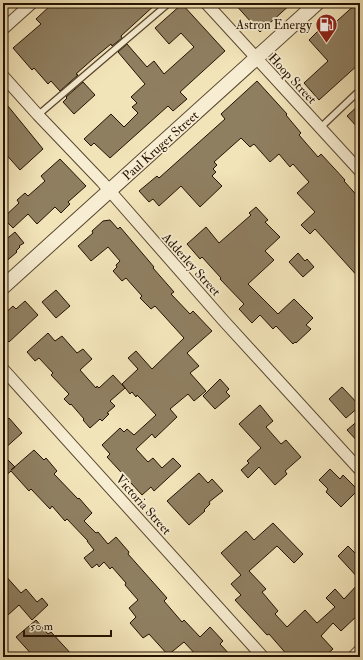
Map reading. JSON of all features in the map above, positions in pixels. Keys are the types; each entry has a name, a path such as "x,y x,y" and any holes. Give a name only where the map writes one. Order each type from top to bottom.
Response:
{"street":[{"path":"3,29 32,3"},
{"name":"Hoop Street","path":"206,3 360,171"},
{"name":"Paul Kruger Street","path":"3,287 317,3"},
{"name":"Adderley Street","path":"3,76 109,191 222,320 360,470"},
{"name":"Victoria Street","path":"3,369 263,657"},
{"path":"353,657 360,650"}],"lane":[{"path":"38,115 169,3"},
{"path":"320,128 360,90"}],"building":[{"path":"53,3 157,3 121,36 122,38 112,46 111,44 94,58 60,91 51,81 48,84 34,68 32,70 13,48 41,24 36,19"},
{"path":"234,3 292,3 260,32"},
{"path":"357,3 360,3 360,63 319,100 304,83 328,61 309,40 324,25 328,29"},
{"path":"182,4 225,51 180,92 187,99 173,111 168,106 110,158 94,143 91,146 84,139 111,114 124,127 138,113 132,107 137,103 131,97 145,84 118,52 127,44 147,67 154,61 164,74 194,47 181,33 169,44 155,28"},
{"path":"257,81 287,114 286,115 301,133 299,135 318,157 321,154 360,199 360,279 315,229 310,234 301,225 315,212 297,193 309,182 293,164 290,167 279,154 270,162 254,144 250,147 241,138 214,162 217,165 213,169 216,172 212,176 222,186 200,207 181,186 159,206 153,199 149,202 139,191 157,176 159,178 225,119 221,114"},
{"path":"83,82 95,95 74,114 63,102 67,98 66,97"},
{"path":"3,100 43,149 20,170 3,151"},
{"path":"360,104 360,130 347,116"},
{"path":"60,159 86,186 68,202 70,204 61,213 55,207 37,224 28,214 13,228 3,218 19,203 17,200 25,193 28,196 45,181 41,176"},
{"path":"256,207 268,220 265,222 280,237 265,251 274,260 248,284 278,314 294,299 313,318 306,325 311,329 293,344 276,326 273,329 260,315 252,323 239,309 244,304 220,279 221,278 202,257 200,259 187,244 206,227 219,243 251,215 249,213"},
{"path":"110,220 118,229 120,227 154,267 153,268 174,292 171,294 190,314 193,311 212,331 187,353 199,366 190,373 206,391 194,401 188,394 170,409 177,417 155,438 152,434 136,449 148,462 153,458 162,468 173,458 181,466 154,491 151,487 142,495 107,457 110,454 102,445 120,428 124,432 127,429 134,435 156,415 137,395 136,397 132,392 130,394 122,384 138,369 128,358 136,351 152,369 184,338 155,306 151,309 140,298 142,296 126,278 122,281 113,271 120,261 108,247 91,261 78,246 93,233 92,231 103,221"},
{"path":"15,232 24,243 19,246 20,247 16,251 17,252 3,264 3,242"},
{"path":"298,253 305,261 307,259 314,267 303,277 289,262"},
{"path":"56,290 70,306 56,318 42,302"},
{"path":"25,301 38,315 9,342 3,336 3,315 13,306 16,309"},
{"path":"48,333 55,341 62,336 77,353 83,349 92,359 80,370 96,388 97,386 99,388 113,375 125,388 110,401 115,406 107,413 109,414 102,421 100,419 90,428 71,404 70,405 64,399 69,394 51,375 53,373 39,358 35,361 27,352"},
{"path":"220,379 229,389 226,392 230,396 215,409 203,396"},
{"path":"342,387 360,406 346,418 329,399"},
{"path":"260,405 273,421 266,427 281,444 286,440 301,457 285,471 287,474 275,485 259,467 248,478 241,470 249,463 247,461 261,448 239,424"},
{"path":"9,418 22,433 3,450 3,423"},
{"path":"360,419 360,444 347,430"},
{"path":"34,450 44,460 46,458 57,471 54,474 92,513 84,521 96,533 98,532 108,544 116,537 129,552 128,554 167,598 164,601 182,622 184,620 200,637 210,627 223,641 220,644 232,657 198,657 184,642 168,655 149,634 143,638 130,623 136,617 129,608 138,600 125,585 126,583 112,567 110,569 104,562 99,567 97,564 92,568 84,558 94,550 88,541 67,519 65,521 52,506 50,509 31,489 29,491 11,471 3,478 3,455 15,467"},
{"path":"330,469 340,479 343,475 358,490 341,507 326,492 328,489 319,480"},
{"path":"199,473 208,483 212,479 223,491 209,502 210,504 204,510 205,511 189,525 167,501"},
{"path":"273,523 303,554 294,563 277,546 249,571 266,589 262,592 278,611 275,614 287,627 305,610 317,623 335,607 326,598 335,589 344,599 360,582 360,613 341,631 333,623 321,636 333,649 324,657 289,657 269,634 267,635 235,600 241,595 231,584 241,575 221,553 246,531 254,540"},
{"path":"348,546 360,558 360,580 338,556"},
{"path":"3,573 21,593 26,589 37,602 42,598 48,605 32,620 19,605 8,615 3,610"},
{"path":"36,620 48,634 51,632 74,657 34,657 16,637"}],"place":[{"name":"Astron Energy","path":"327,44"}]}
